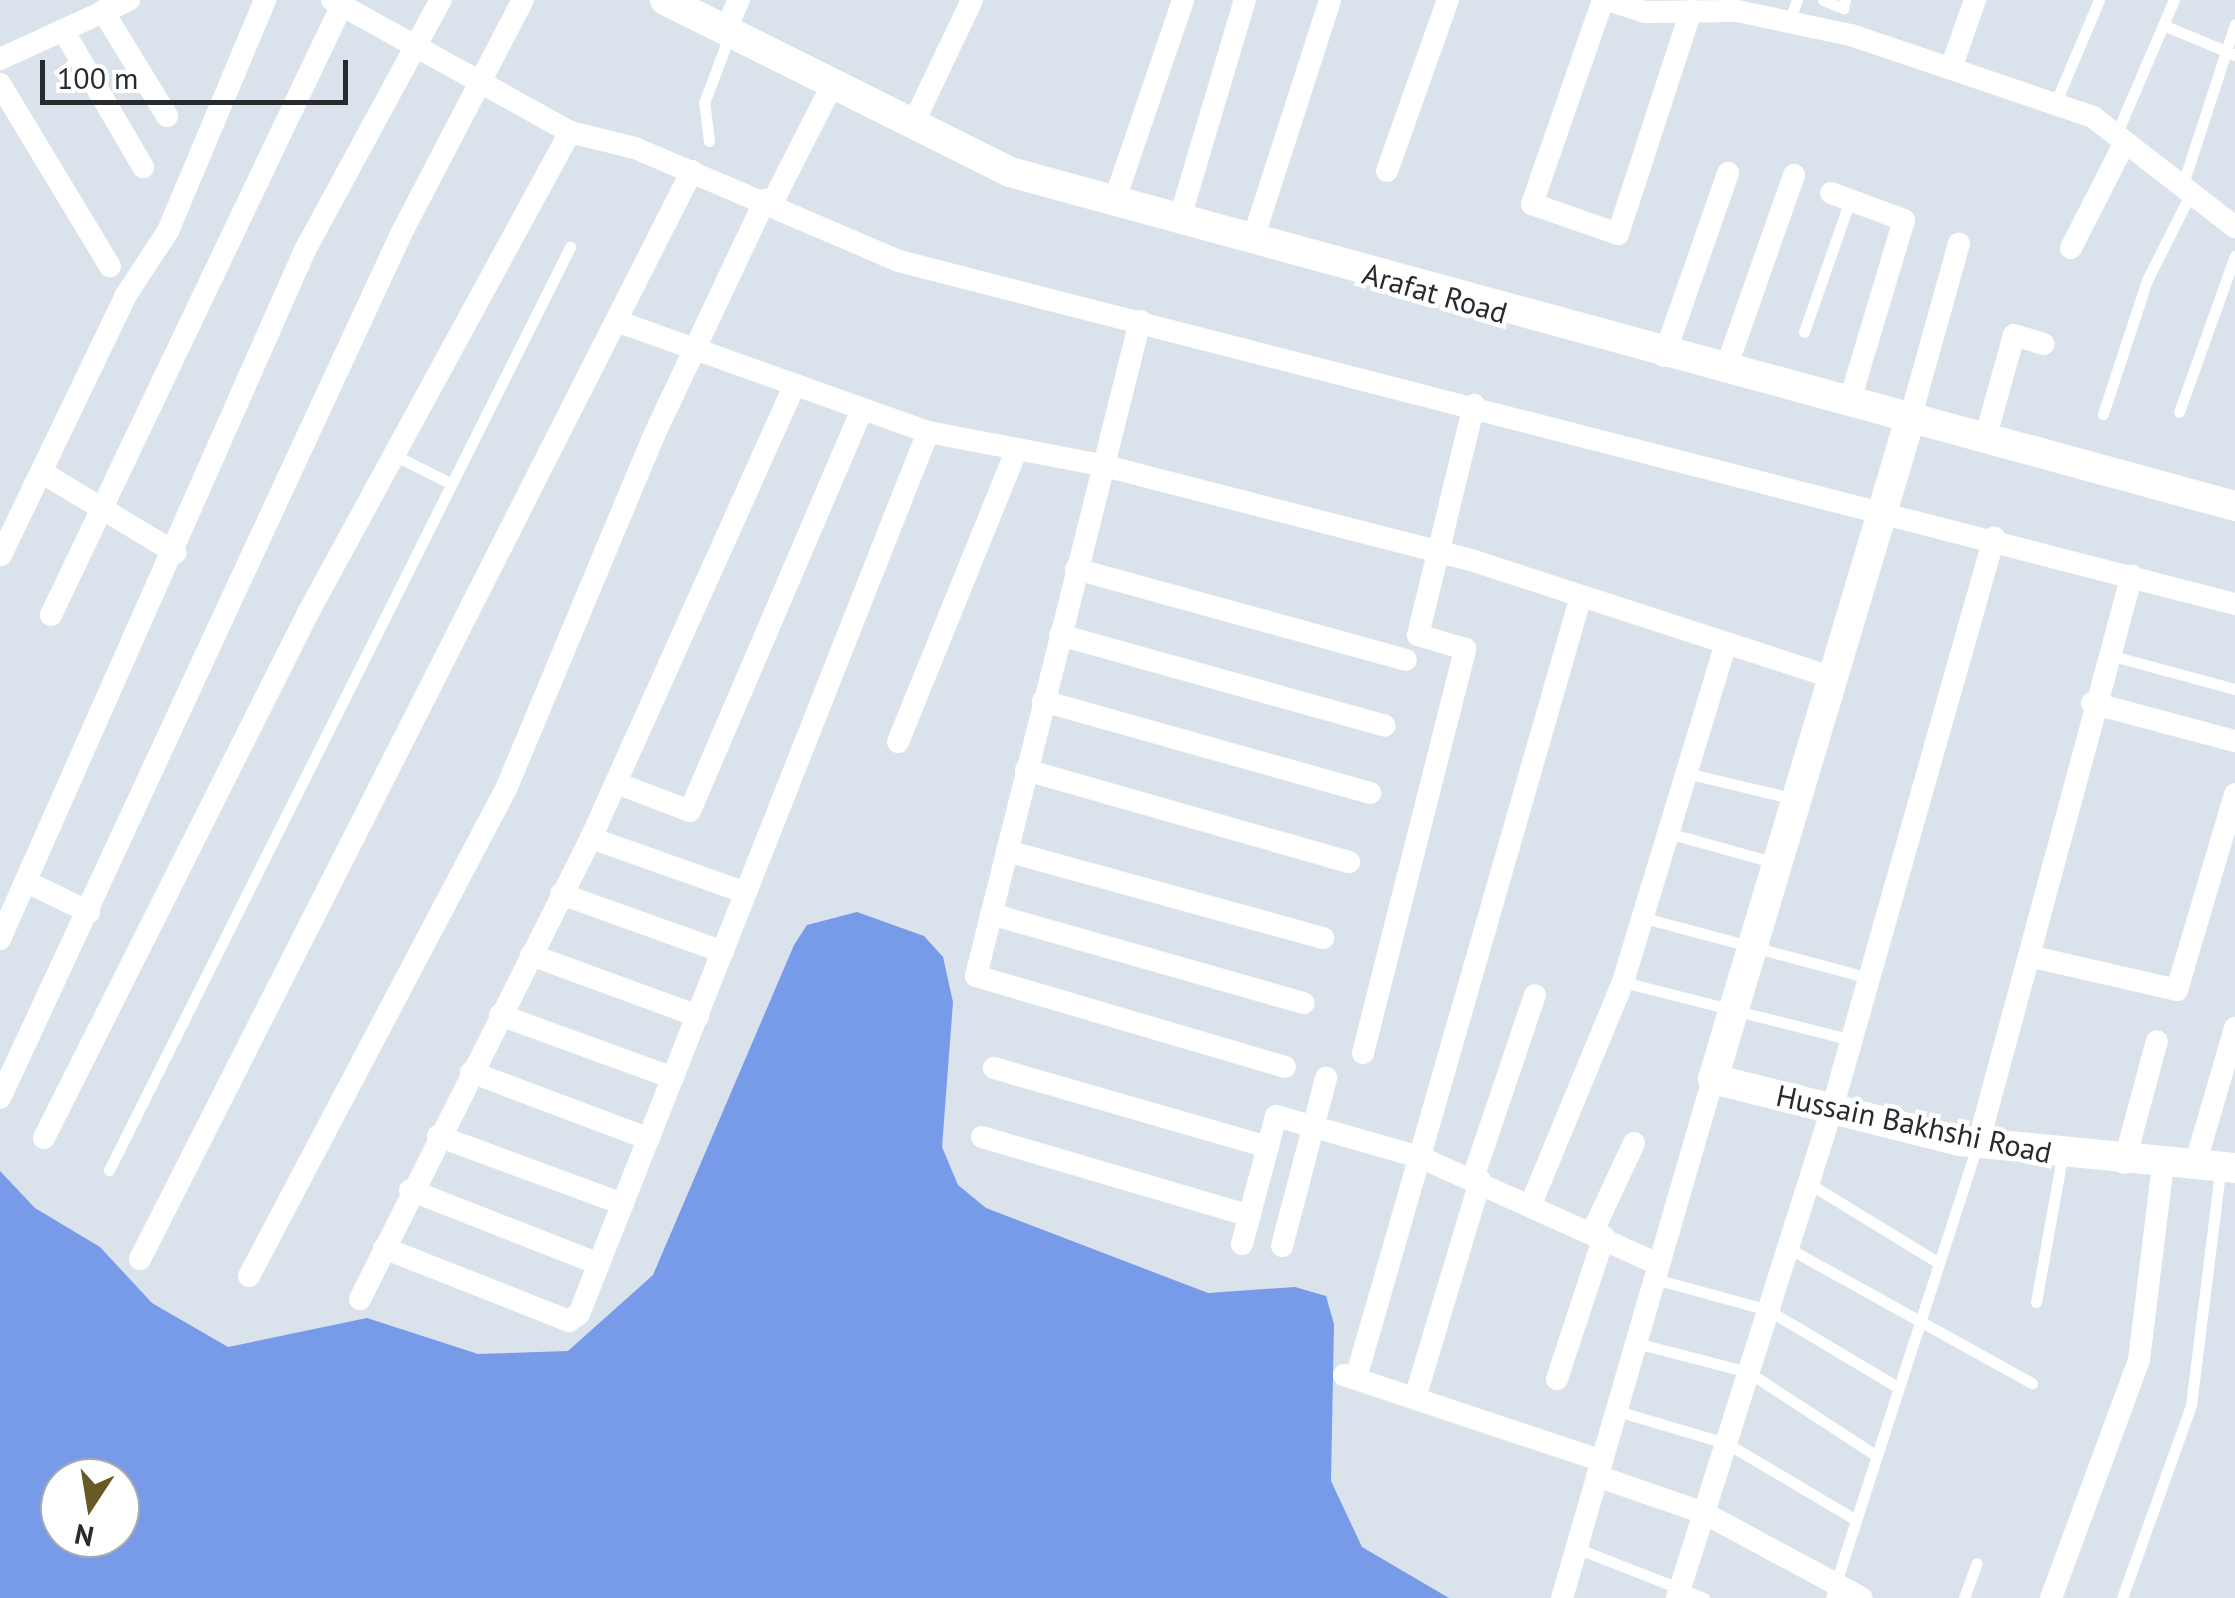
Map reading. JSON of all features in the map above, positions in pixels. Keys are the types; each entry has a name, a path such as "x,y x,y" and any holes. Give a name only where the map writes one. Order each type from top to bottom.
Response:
{"street":[{"path":"0,59 63,30 93,9 129,0"},
{"path":"1,555 126,295 168,231 265,0"},
{"path":"0,939 176,552 306,250 441,0"},
{"path":"0,1098 401,234 483,84 522,0"},
{"name":"Arafat Road","path":"665,0 1000,168 1664,356 2235,506"},
{"path":"727,32 739,0"},
{"path":"912,126 972,0"},
{"path":"1114,202 1183,0"},
{"path":"1179,221 1245,0"},
{"path":"1252,242 1330,0"},
{"path":"1386,172 1448,0"},
{"path":"1706,7 1618,234 1532,204 1606,0 1793,11 2055,104 2120,138 2235,227"},
{"path":"1950,68 1975,0"},
{"path":"51,615 337,3 570,132 692,170 898,261 1882,509 2235,604"},
{"path":"93,9 167,116"},
{"path":"63,30 143,166"},
{"path":"0,84 110,266"},
{"path":"249,1276 506,789 696,350 769,201 832,85"},
{"path":"44,1138 394,455 570,132"},
{"path":"2071,248 2120,138"},
{"path":"140,1259 619,322 692,170"},
{"path":"1664,356 1728,173"},
{"path":"1724,371 1794,176"},
{"path":"1840,197 1904,220 1849,403"},
{"path":"1562,1598 1960,244"},
{"path":"1140,321 976,976 1285,1068"},
{"path":"619,322 792,390 928,432 1101,465 1440,552 1831,677"},
{"path":"1986,438 2014,335 2044,344"},
{"path":"360,1299 410,1190 591,838 792,390"},
{"path":"1363,1053 1465,649 1418,636 1474,405"},
{"path":"616,783 690,811 862,409"},
{"path":"384,1248 569,1321 600,1264 928,432"},
{"path":"898,742 1017,448"},
{"path":"41,472 176,552"},
{"path":"1679,1591 1832,1109 1994,538"},
{"path":"1076,569 1406,660"},
{"path":"1978,1144 2092,703 2132,575"},
{"path":"1581,596 1422,1158 1350,1376 1599,1469 1704,1513 1833,1593 1862,1598"},
{"path":"1060,635 1385,726"},
{"path":"1531,1204 1623,982 1726,643"},
{"path":"1043,701 1370,794"},
{"path":"2092,703 2235,740"},
{"path":"1026,770 1349,862"},
{"path":"2029,956 2177,990 2235,794"},
{"path":"591,838 746,893"},
{"path":"1007,851 1322,938"},
{"path":"27,882 89,912"},
{"path":"561,894 723,952"},
{"path":"992,914 1304,1003"},
{"path":"531,955 698,1016"},
{"path":"1415,1398 1476,1179 1535,995"},
{"path":"500,1016 674,1078"},
{"path":"2217,1166 2235,1028"},
{"path":"2124,1164 2157,1042"},
{"path":"994,1068 1268,1146"},
{"path":"471,1072 649,1139"},
{"path":"1282,1246 1326,1078"},
{"name":"Hussain Bakhshi Road","path":"1713,1079 1978,1144 2124,1164 2217,1166"},
{"path":"1242,1244 1276,1116 1422,1158 1476,1179 1599,1234 1655,1271"},
{"path":"438,1136 623,1204"},
{"path":"982,1137 1250,1216"},
{"path":"1557,1380 1599,1234 1634,1143"},
{"path":"2051,1598 2139,1360 2163,1165"},
{"path":"410,1190 600,1264"}],"lane":[{"path":"1823,0 1843,8 1846,0"},
{"path":"2055,104 2100,0"},
{"path":"2120,138 2174,0"},
{"path":"2103,414 2147,280 2187,190 2235,24"},
{"path":"2163,25 2230,52"},
{"path":"709,141 704,103 727,32"},
{"path":"1804,332 1840,197"},
{"path":"108,1170 570,247"},
{"path":"2179,412 2235,256"},
{"path":"394,455 450,483"},
{"path":"2106,654 2235,689"},
{"path":"1686,772 1795,798"},
{"path":"1668,833 1776,863"},
{"path":"1644,918 1750,951 1870,978"},
{"path":"1623,982 1852,1040"},
{"path":"1833,1593 1978,1144"},
{"path":"2036,1302 2062,1157"},
{"path":"2122,1598 2191,1405 2217,1166"},
{"path":"1808,1183 1939,1263"},
{"path":"1788,1248 2032,1383"},
{"path":"1655,1271 1768,1310 1899,1388"},
{"path":"1636,1343 1748,1372 1878,1456"},
{"path":"1616,1410 1726,1442 1856,1520"},
{"path":"1576,1548 1704,1598"},
{"path":"1964,1598 1976,1562"}],"water":[{"path":"857,912 924,936 943,957 953,1002 942,1147 958,1185 986,1208 1208,1293 1295,1287 1326,1296 1334,1324 1331,1481 1362,1547 1449,1598 0,1598 0,1171 35,1208 100,1247 152,1303 228,1347 367,1318 478,1354 568,1351 653,1275 794,945 807,925"}]}
